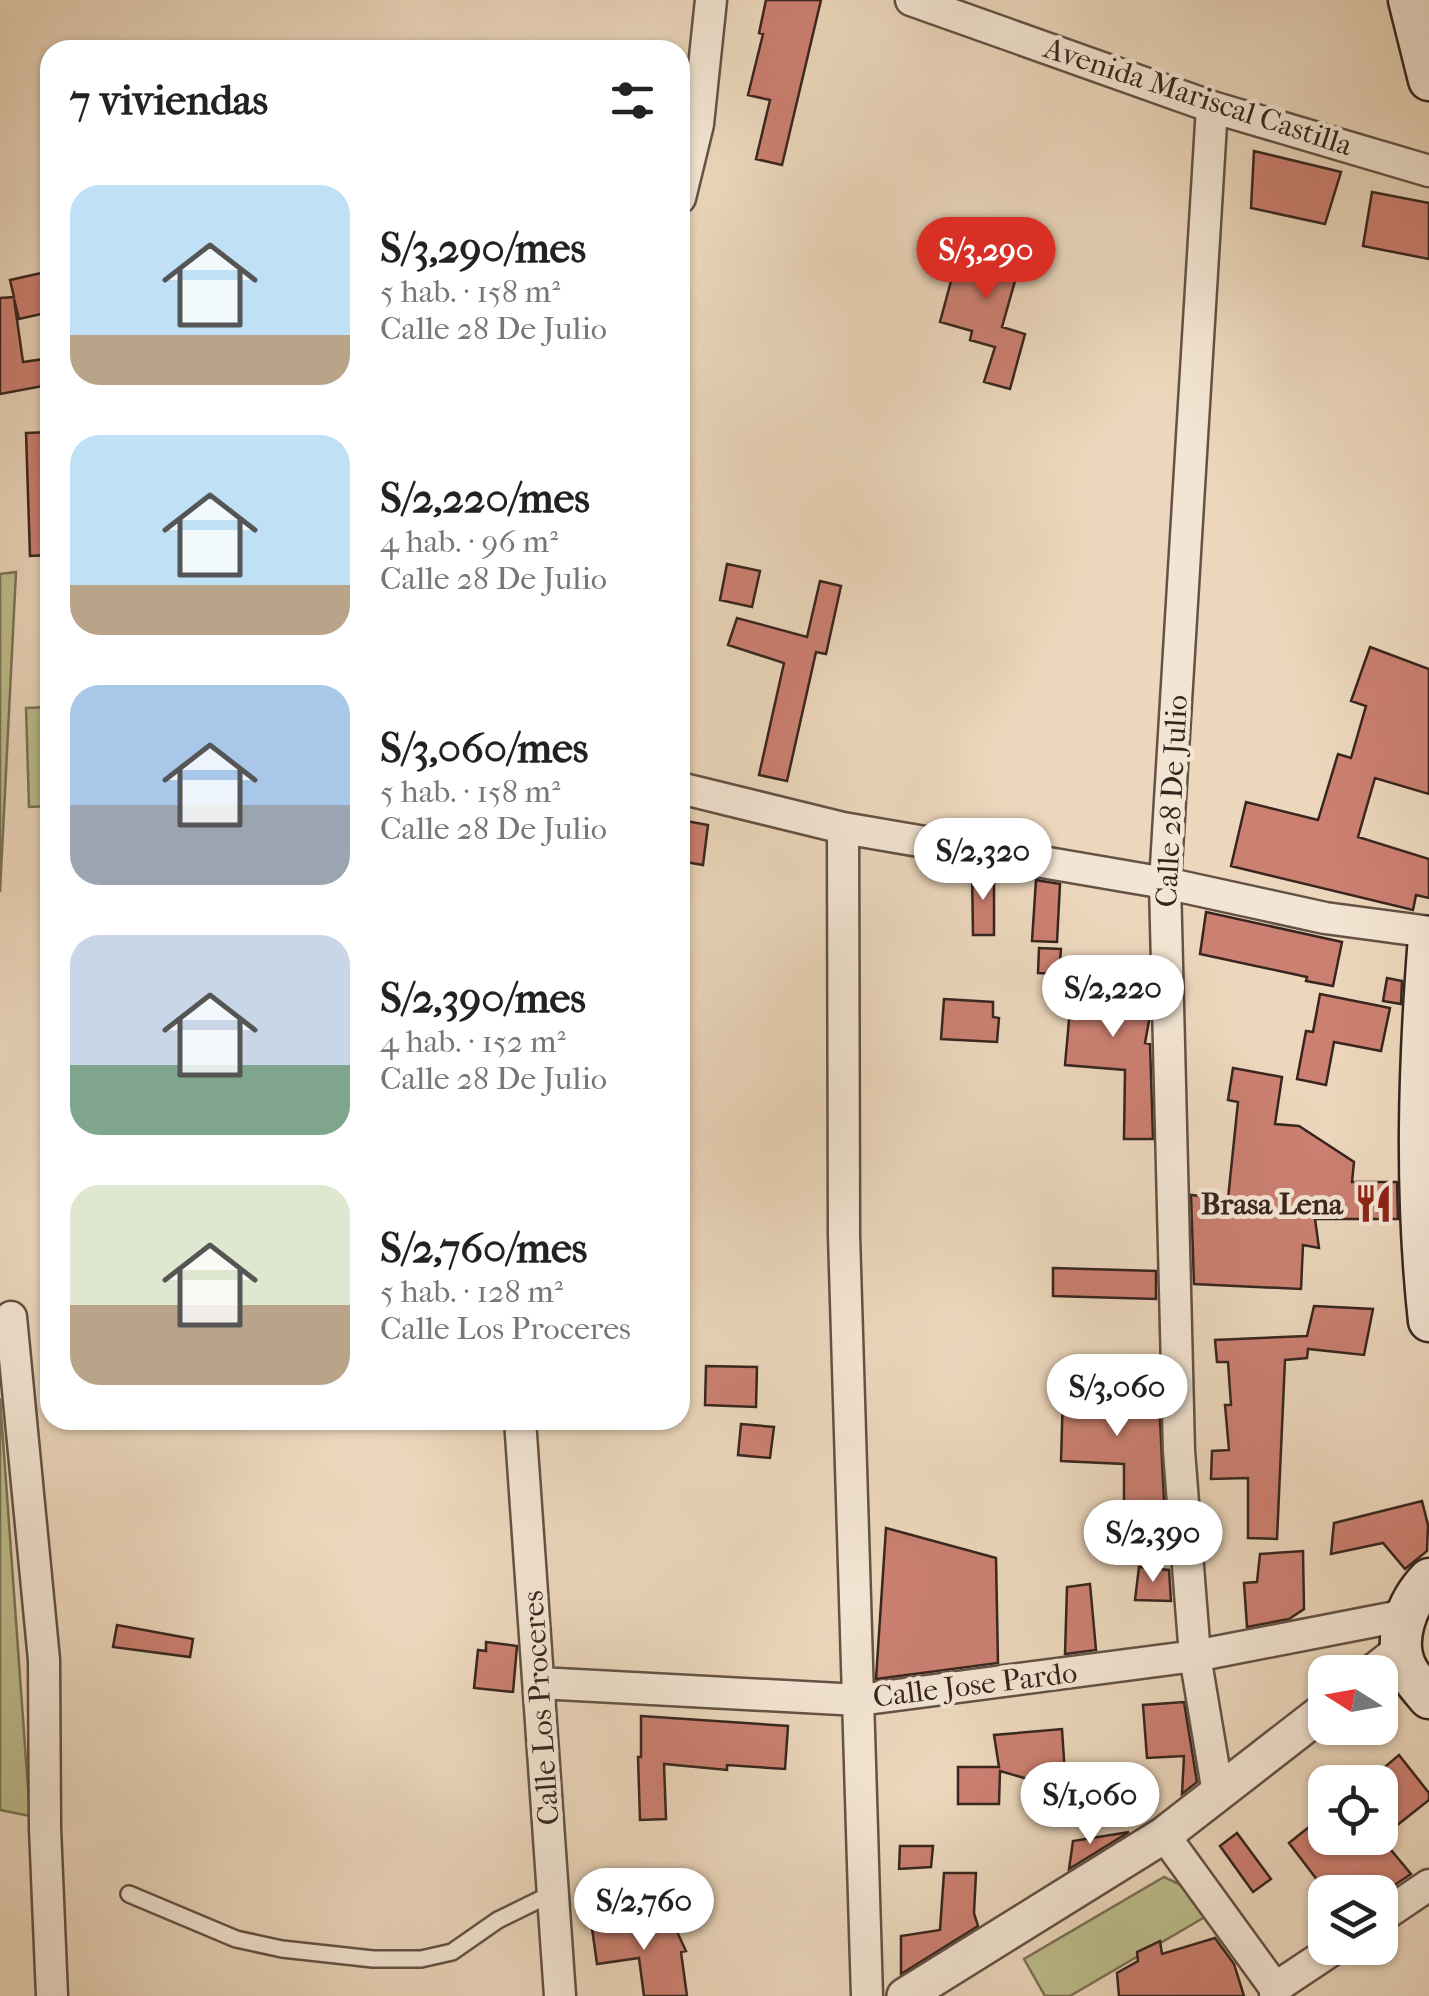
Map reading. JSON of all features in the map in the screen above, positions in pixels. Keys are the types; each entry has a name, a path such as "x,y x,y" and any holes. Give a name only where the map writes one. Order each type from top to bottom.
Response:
{"main road":[{"path":"1408,0 1429,80"},
{"path":"1429,934 1419,1064 1422,1260 1429,1321"},
{"path":"1429,1580 1414,1597 1394,1646 1429,1698"}],"street":[{"path":"690,157 698,124 711,0"},
{"name":"Avenida Mariscal Castilla","path":"911,0 1212,107 1429,171"},
{"name":"Calle 28 De Julio","path":"1212,107 1165,883 1179,1450 1195,1656 1218,1793"},
{"path":"690,790 843,828 1165,883 1325,918 1429,934"},
{"path":"843,828 844,1235 867,1996"},
{"path":"11,1316 44,1660 52,1996"},
{"name":"Calle Los Proceres","path":"521,1430 560,1996"},
{"name":"Calle Jose Pardo","path":"539,1683 859,1700 1195,1656 1394,1646"},
{"path":"905,1996 1164,1835 1308,1723"},
{"path":"1164,1835 1275,1992 1312,1965"},
{"path":"1398,1906 1429,1885"}],"lane":[{"path":"129,1894 236,1939 282,1949 373,1959 421,1959 452,1952 498,1920 553,1893"}],"green space":[{"path":"16,572 0,892 0,574"},
{"path":"40,707 40,806 29,807 26,708"},
{"path":"0,1398 30,1816 0,1810"},
{"path":"1164,1877 1194,1891 1215,1911 1070,1996 1045,1996 1024,1959"}],"building":[{"path":"766,0 821,0 782,165 756,159 770,100 748,95 763,34 759,33"},
{"path":"1254,151 1341,172 1325,224 1251,208"},
{"path":"1372,192 1429,203 1429,259 1363,246"},
{"path":"964,233 1024,249 1002,327 1025,334 1010,389 984,382 995,347 970,340 972,331 940,322"},
{"path":"40,273 40,314 19,319 14,299 23,362 40,360 40,386 0,394 0,298 14,297 10,280"},
{"path":"40,432 40,556 30,556 26,433"},
{"path":"727,564 760,571 752,607 720,600"},
{"path":"820,581 841,586 826,654 816,652 787,781 759,775 784,663 728,645 737,618 807,637"},
{"path":"1370,647 1429,669 1429,794 1375,778 1358,837 1429,859 1429,898 1416,895 1413,910 1231,866 1246,802 1318,820 1338,754 1351,758 1366,706 1351,701"},
{"path":"690,822 708,825 703,865 690,863"},
{"path":"972,869 994,873 994,935 973,935"},
{"path":"1036,880 1060,884 1057,942 1032,941"},
{"path":"1206,912 1342,942 1333,986 1200,954"},
{"path":"1039,948 1061,949 1059,974 1038,973"},
{"path":"1065,966 1099,974 1099,980 1149,988 1145,1043 1150,1044 1153,1139 1124,1139 1125,1070 1065,1065 1071,998 1062,996"},
{"path":"1387,978 1402,981 1401,1004 1383,1001"},
{"path":"1320,994 1390,1008 1381,1051 1334,1042 1326,1085 1297,1079 1306,1031 1313,1032"},
{"path":"944,999 993,1002 993,1017 999,1018 997,1042 941,1039"},
{"path":"1233,1068 1282,1077 1275,1124 1299,1126 1354,1162 1352,1182 1397,1182 1398,1219 1315,1219 1319,1248 1303,1245 1301,1289 1194,1284 1191,1195 1228,1199 1238,1102 1228,1100"},
{"path":"1053,1268 1156,1271 1156,1299 1053,1296"},
{"path":"1314,1306 1373,1309 1364,1355 1308,1349 1307,1358 1285,1360 1277,1539 1248,1538 1248,1478 1211,1479 1212,1451 1229,1450 1225,1405 1231,1405 1228,1362 1217,1362 1215,1340 1307,1336"},
{"path":"706,1366 757,1367 756,1407 705,1405"},
{"path":"1063,1392 1159,1400 1164,1501 1124,1502 1124,1464 1061,1461"},
{"path":"741,1424 774,1427 770,1458 738,1455"},
{"path":"1422,1501 1428,1525 1427,1551 1405,1569 1383,1543 1331,1554 1334,1523"},
{"path":"886,1528 996,1558 998,1663 876,1679"},
{"path":"1303,1551 1304,1609 1289,1619 1247,1627 1244,1583 1257,1582 1260,1554"},
{"path":"1139,1567 1169,1570 1171,1601 1135,1600"},
{"path":"1090,1584 1096,1650 1065,1654 1067,1587"},
{"path":"117,1625 193,1639 190,1657 113,1647"},
{"path":"486,1642 517,1646 513,1692 474,1688 478,1650 486,1651"},
{"path":"1184,1702 1197,1782 1182,1794 1184,1756 1147,1758 1143,1705"},
{"path":"641,1716 788,1726 785,1769 727,1765 727,1770 664,1764 666,1819 640,1820"},
{"path":"1062,1729 1066,1790 1000,1771 999,1804 958,1804 958,1767 999,1767 994,1735"},
{"path":"1399,1755 1429,1793 1429,1800 1398,1825 1398,1765 1387,1765"},
{"path":"1308,1828 1308,1855 1395,1855 1411,1874 1398,1883 1398,1875 1313,1875 1289,1843"},
{"path":"1129,1832 1069,1869 1073,1841"},
{"path":"1237,1833 1271,1879 1253,1892 1220,1846"},
{"path":"900,1846 933,1846 931,1867 899,1869"},
{"path":"944,1873 976,1873 974,1913 978,1926 901,1974 901,1936 940,1930"},
{"path":"629,1916 631,1929 673,1923 686,1951 681,1952 687,1996 644,1996 639,1958 597,1964 591,1921"},
{"path":"1215,1938 1234,1964 1244,1996 1119,1996 1117,1973 1138,1961 1137,1952 1160,1941 1162,1954"}],"place":[{"name":"Brasa Lena","path":"1373,1204"}]}
